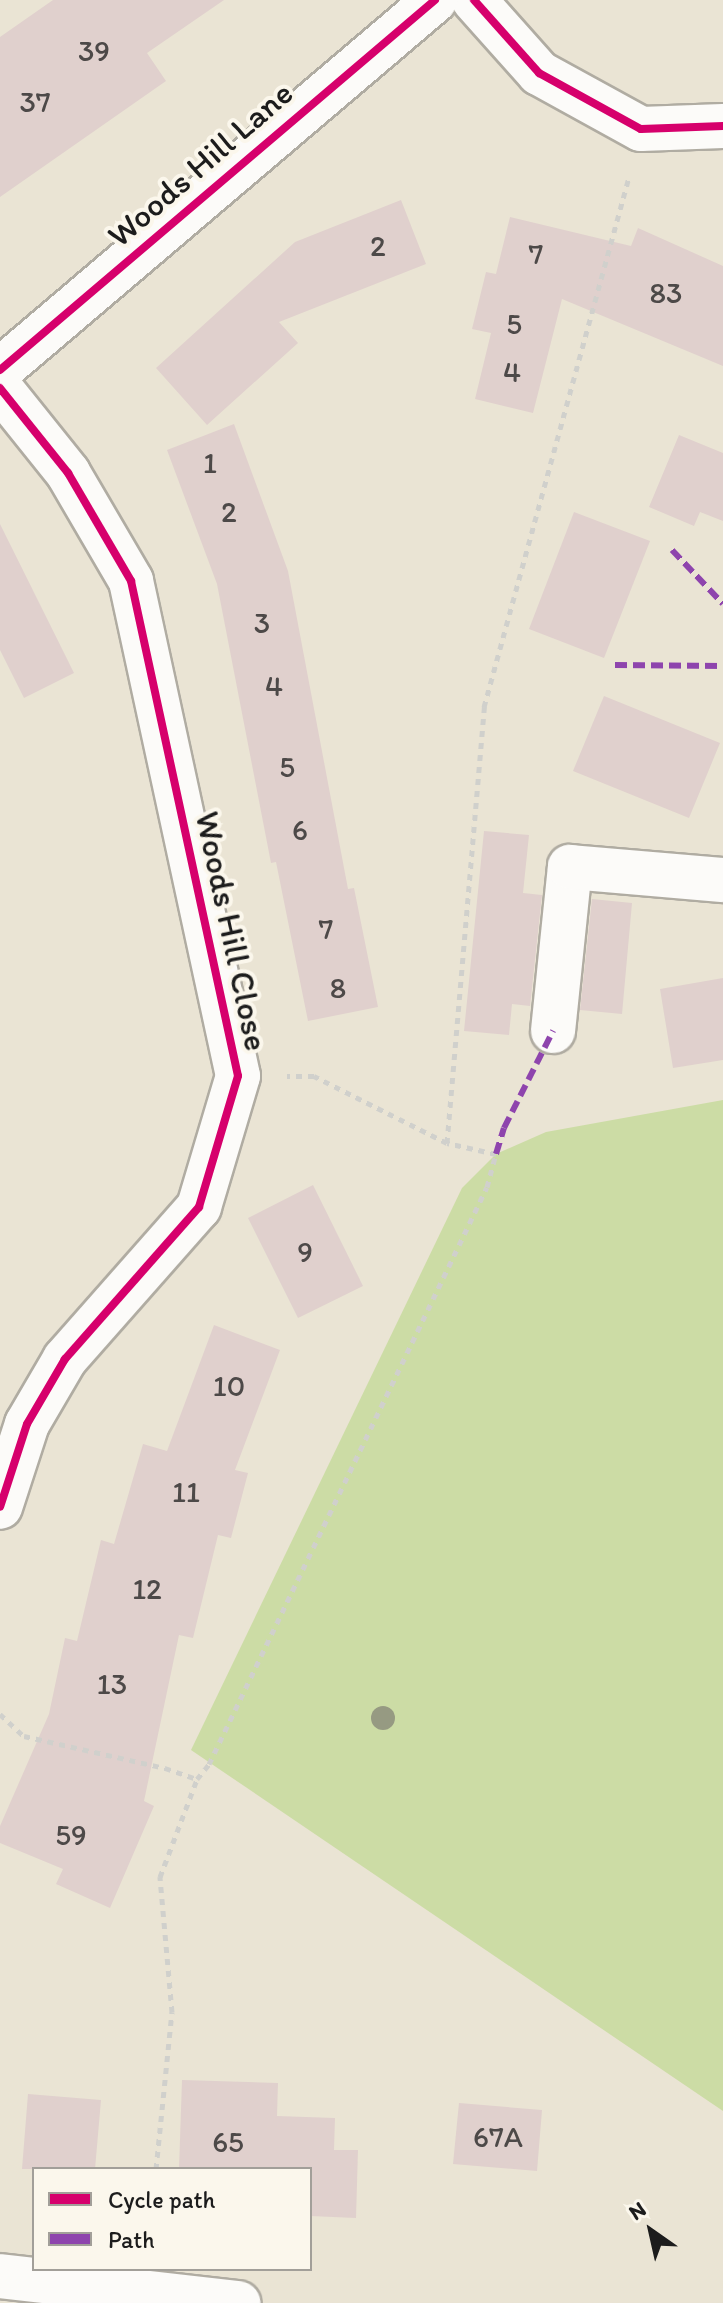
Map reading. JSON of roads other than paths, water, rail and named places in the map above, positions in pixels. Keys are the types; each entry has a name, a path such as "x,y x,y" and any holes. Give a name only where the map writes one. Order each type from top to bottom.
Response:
{"street":[{"name":"Woods Hill Lane","path":"0,370 435,0"},
{"path":"474,0 539,73 641,129 723,126"},
{"name":"Woods Hill Close","path":"0,388 68,473 131,581 238,1076 199,1207 65,1359 27,1424 0,1507"},
{"path":"553,1031 570,867 723,880"},
{"path":"0,2276 72,2294 238,2303"}]}
